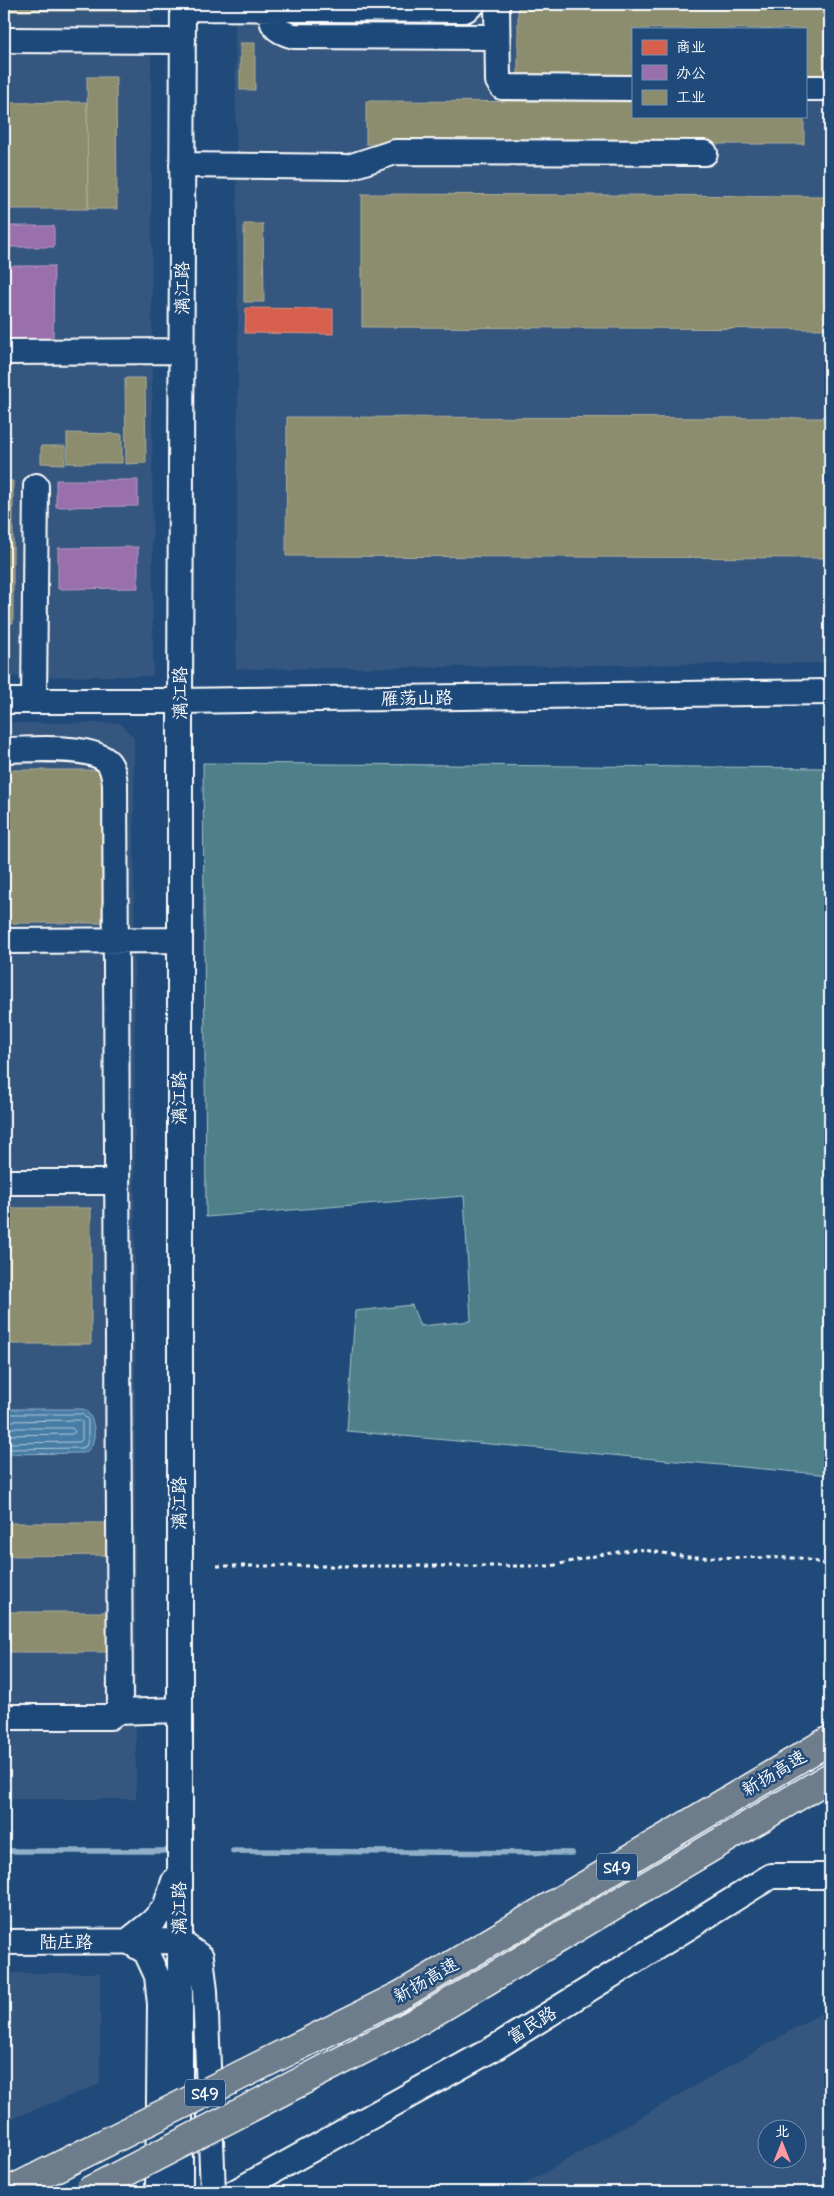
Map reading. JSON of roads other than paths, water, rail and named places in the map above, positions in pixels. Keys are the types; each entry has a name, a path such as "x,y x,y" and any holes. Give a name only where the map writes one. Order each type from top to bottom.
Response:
{"highway":[{"name":"新扬高速","path":"7,2192 403,1994 830,1740"},
{"name":"新扬高速","path":"87,2192 422,2019 830,1777"}],"street":[{"path":"183,6 465,10 473,4"},
{"path":"497,4 498,81 502,87 632,88"},
{"name":"漓江路","path":"180,2192 180,701 183,6"},
{"path":"270,6 272,24 279,33 294,36 497,37"},
{"path":"4,40 183,41"},
{"path":"806,88 830,88"},
{"path":"182,165 349,167 395,152 705,153"},
{"path":"4,352 182,351"},
{"path":"34,701 36,486"},
{"name":"雁荡山路","path":"4,701 180,701 830,692"},
{"path":"4,750 86,752 99,755 108,762 113,772 115,784 120,1703 117,1712"},
{"path":"4,941 180,940"},
{"path":"4,1182 117,1182"},
{"path":"4,1717 110,1717 117,1712 179,1710"},
{"path":"158,2192 160,2004 157,1976 146,1952 128,1941 152,1922 165,1908 179,1869"},
{"name":"富民路","path":"235,2192 496,2047 771,1876 830,1876"},
{"path":"179,1941 201,1957 206,1991 214,2192"},
{"name":"陆庄路","path":"4,1942 179,1941"}],"water":[{"path":"4,1409 83,1409 88,1413 93,1425 94,1439 92,1445 83,1453 4,1454"}],"waterway":[{"path":"4,1851 166,1851"},
{"path":"233,1851 572,1853"}]}
